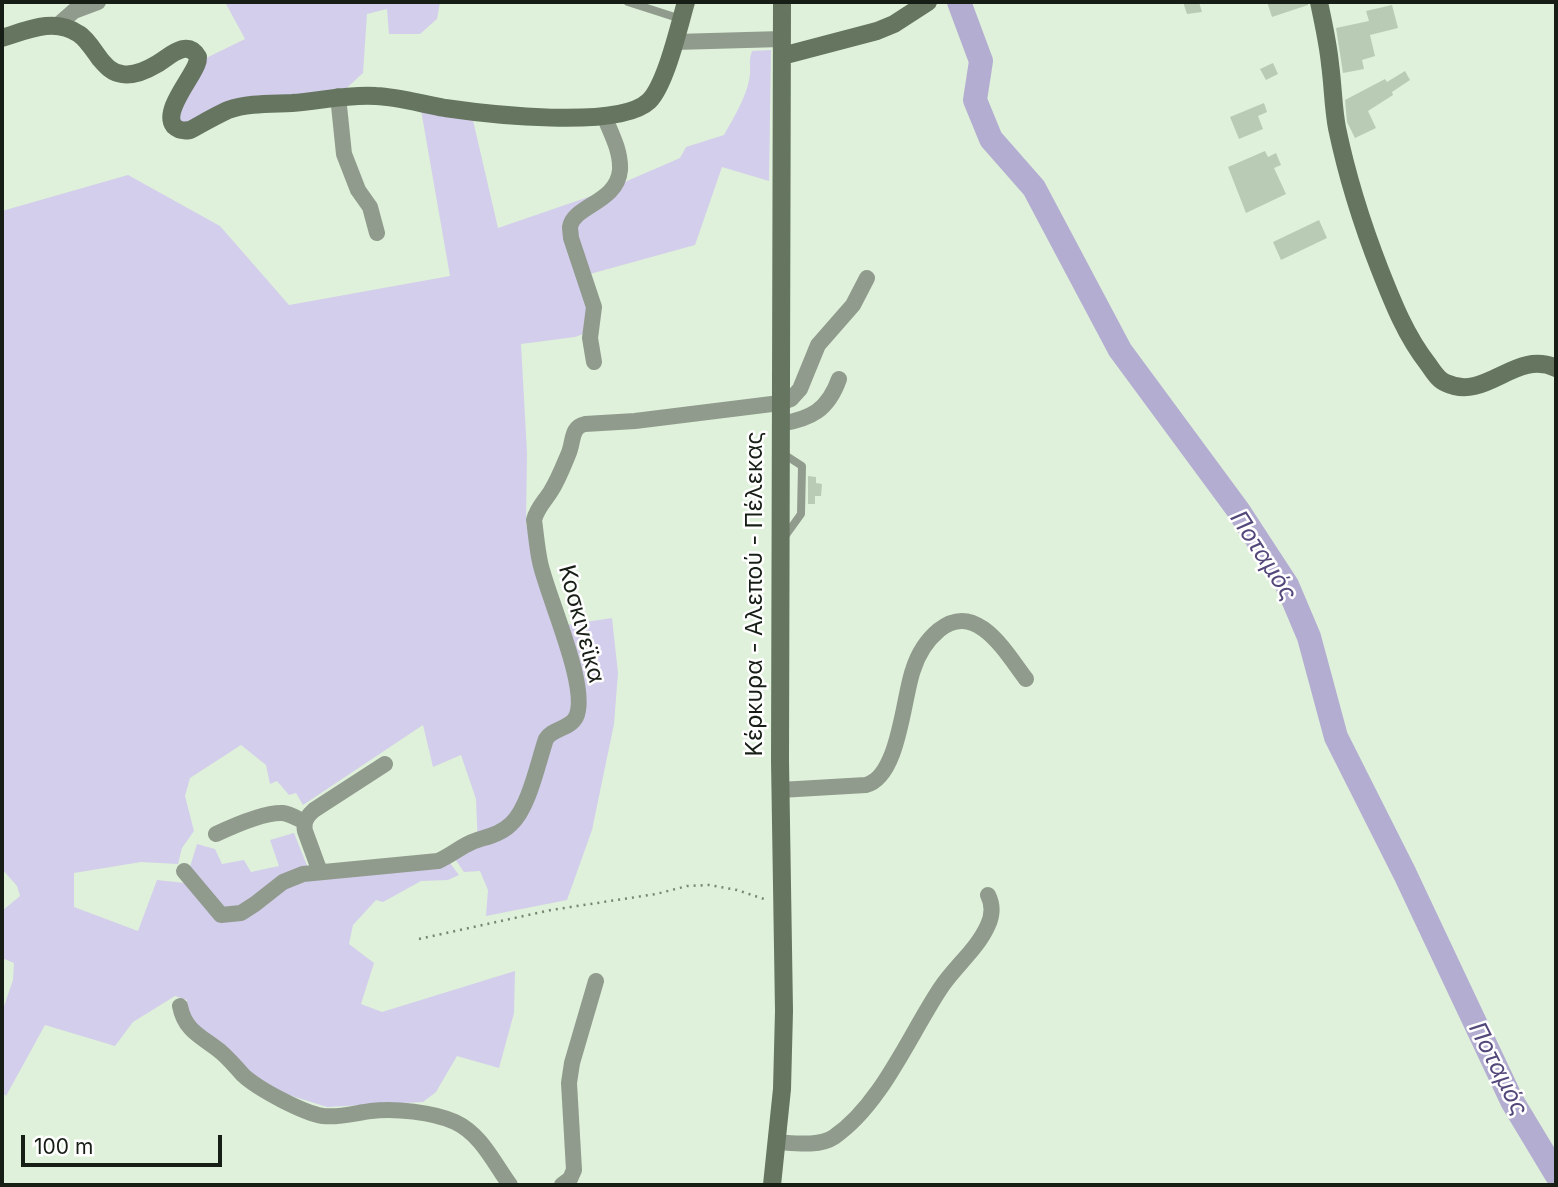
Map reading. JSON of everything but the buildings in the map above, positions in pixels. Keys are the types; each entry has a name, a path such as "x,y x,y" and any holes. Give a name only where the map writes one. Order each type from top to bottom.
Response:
{"street":[{"path":"58,25 74,11 98,2"},
{"name":"Κέρκυρα - Αλεπού - Πέλεκας","path":"772,1185 782,1076 782,2"},
{"path":"675,42 782,48 877,31 894,24 928,2"},
{"path":"1319,2 1331,65 1337,125 1349,176 1389,292 1416,348 1442,381 1464,388 1481,384 1528,364 1541,363 1556,368"},
{"path":"2,38 38,26 58,25 80,34 108,68 122,74 133,74 155,66 178,50 186,48 195,52 198,62 182,89 171,117 174,126 180,130 190,130 230,110 265,103 292,103 338,96 378,96 447,108 575,118 628,112 648,101 659,86 684,10"},
{"path":"338,96 344,154 358,190 370,207 377,233"},
{"path":"594,362 590,338 594,307 570,229 577,217 605,196 618,180 620,167 617,148 604,116"},
{"path":"780,403 791,399 800,389 818,345 853,305 867,278"},
{"path":"780,424 815,414 833,394 839,379"},
{"name":"Κοσκινεϊκα","path":"184,872 222,915 241,913 282,882 303,874 438,861 470,842 495,835 510,825 519,815 526,800 549,734 566,726 576,717 578,693 574,668 540,564 534,520 572,449 575,430 578,426 780,403"},
{"path":"780,790 866,785 878,780 899,735 912,670 932,636 944,626 956,621 977,624 999,643 1026,679"},
{"path":"320,872 305,831 306,818 385,764"},
{"path":"216,834 243,822 275,814 284,813 305,822"},
{"path":"776,1142 819,1143 831,1139 871,1101 940,988 978,942 988,925 993,912 988,895"},
{"path":"562,1185 570,1179 574,1170 569,1104 572,1063 596,981"},
{"path":"180,1006 188,1027 221,1052 253,1082 286,1102 324,1116 351,1115 373,1110 404,1111 449,1119 479,1140 510,1185"}],"lane":[{"path":"628,2 684,10"}],"path":[{"path":"419,939 551,910 656,894 687,886 709,885 737,890 783,906"}],"shaded area":[{"path":"225,2 440,2 437,19 420,34 389,34 387,9 367,14 363,73 338,96 265,103 185,131 173,111 198,62 245,39"},
{"path":"771,50 769,181 722,167 695,245 579,277 591,309 586,333 575,337 521,344 527,453 526,524 553,627 612,618 618,673 614,724 592,830 567,900 486,916 488,890 480,871 464,872 455,859 478,846 476,799 461,755 433,767 423,725 303,805 296,793 289,795 277,781 270,784 266,765 241,745 190,778 185,796 194,831 182,848 178,864 141,862 74,873 74,907 138,931 157,880 185,883 197,844 215,849 222,864 244,860 251,872 279,866 270,840 294,833 312,878 450,863 459,875 448,880 421,881 383,902 376,900 353,925 349,944 374,963 361,1004 382,1012 515,971 514,1013 499,1068 457,1056 436,1092 423,1102 327,1107 273,1090 186,1017 187,1000 175,996 133,1022 115,1046 45,1025 6,1096 2,1092 2,1012 13,980 14,963 2,958 2,911 20,896 17,886 2,869 2,211 128,175 220,226 289,305 450,276 421,110 472,116 498,228 597,194 680,158 686,147 724,135 747,89 752,51"}],"waterway":[{"name":"Ποταμός","path":"959,2 981,61 975,100 991,139 1034,188 1120,350 1238,510 1287,585 1309,637 1336,737 1405,874 1512,1101 1556,1174"}]}
